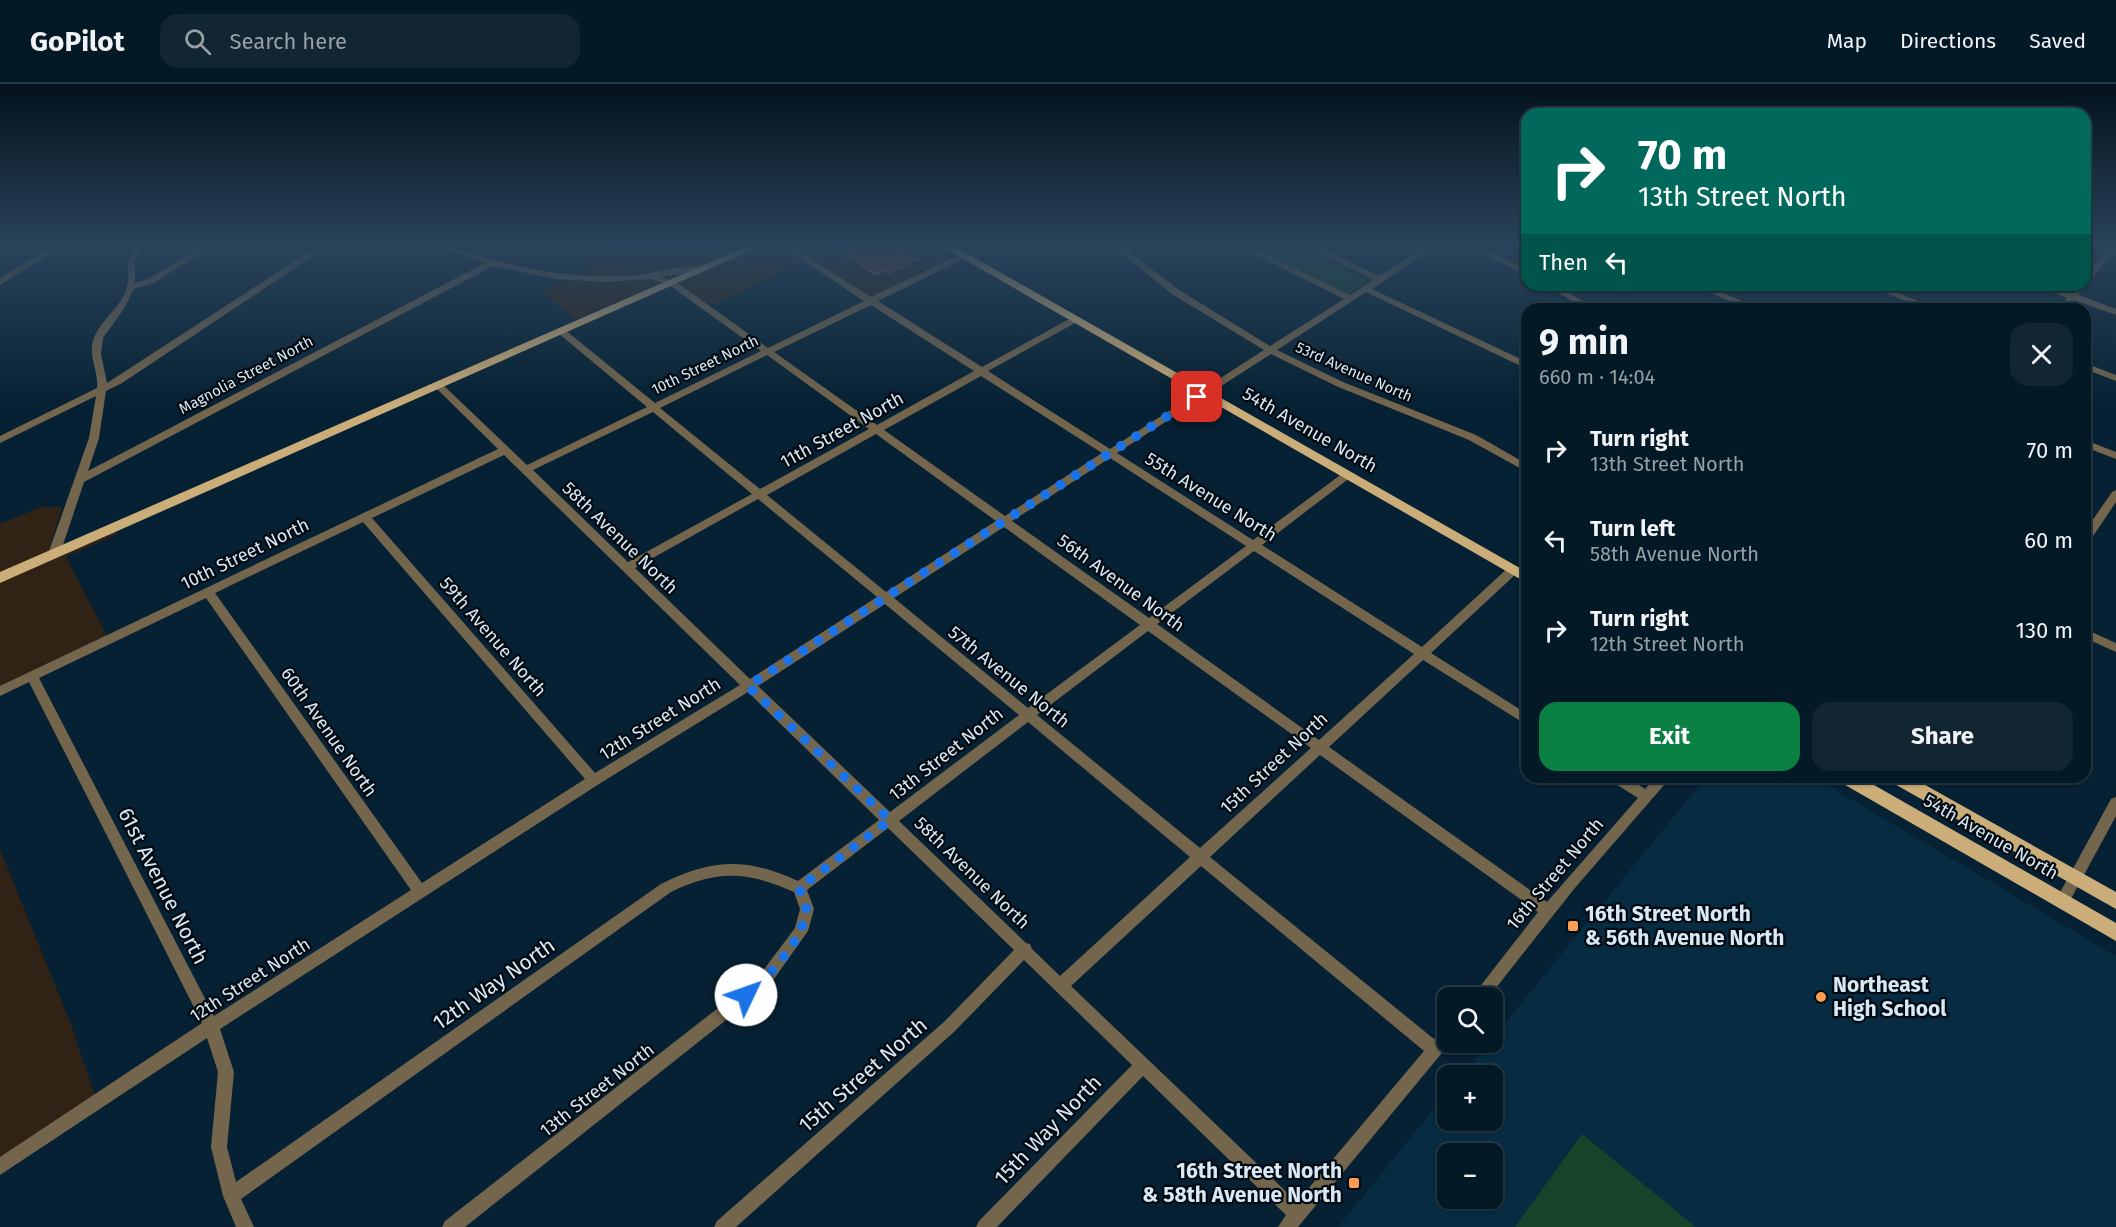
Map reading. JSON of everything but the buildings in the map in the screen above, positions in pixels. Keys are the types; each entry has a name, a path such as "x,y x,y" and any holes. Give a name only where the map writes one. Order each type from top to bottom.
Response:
{"main road":[{"path":"0,578 634,299"},
{"name":"54th Avenue North","path":"1038,299 1521,575"},
{"name":"54th Avenue North","path":"1856,783 2116,933"},
{"name":"54th Avenue North","path":"1912,783 2116,901"}],"street":[{"path":"54,554 94,438 103,379 96,354 98,338 125,299"},
{"path":"0,440 100,391 242,299"},
{"name":"Magnolia Street North","path":"79,480 423,299"},
{"name":"56th Avenue North","path":"694,299 875,431 1003,520 1548,911"},
{"name":"55th Avenue North","path":"866,299 1521,716"},
{"name":"10th Street North","path":"525,470 875,299"},
{"name":"53rd Avenue North","path":"1187,299 1270,350 1372,399 1471,437 1521,466"},
{"name":"12th Street North","path":"0,1167 211,1026 594,780 748,686 1348,299"},
{"path":"1388,299 1521,363"},
{"path":"2091,303 2116,312"},
{"name":"11th Street North","path":"626,568 1074,320"},
{"name":"57th Avenue North","path":"561,331 1435,1050"},
{"path":"2091,368 2116,378"},
{"name":"58th Avenue North","path":"438,385 748,686 1025,949 1143,1065 1292,1221"},
{"path":"2091,446 2116,456"},
{"name":"10th Street North","path":"0,691 505,450"},
{"name":"13th Street North","path":"451,1227 764,981 801,931 807,909 799,888 1347,475"},
{"path":"2091,530 2116,494"},
{"name":"59th Avenue North","path":"365,517 594,780"},
{"name":"15th Street North","path":"1061,985 1513,570"},
{"name":"60th Avenue North","path":"208,592 421,892"},
{"path":"2091,636 2116,648"},
{"name":"61st Avenue North","path":"32,676 211,1026 226,1072 219,1147 231,1196 245,1227"},
{"path":"1625,783 1647,797"},
{"name":"16th Street North","path":"1487,987 1548,911 1659,783"},
{"path":"2062,902 2116,803"},
{"name":"12th Way North","path":"231,1196 666,888 692,874 717,868 744,867 776,876 799,888"},
{"name":"15th Street North","path":"723,1227 950,1026 1025,949"},
{"path":"1292,1221 1437,1048"},
{"name":"15th Way North","path":"985,1227 1143,1065"}],"shaded area":[{"path":"551,299 623,299 575,320"},
{"path":"701,299 724,299 710,306"},
{"path":"41,507 62,507 48,554 0,574 0,524"},
{"path":"115,530 117,534 66,557 107,636 0,687 0,581"},
{"name":"Northeast High School","path":"1701,783 1824,783 2116,956 2116,1227 1338,1227 1437,1105 1437,1131 1503,1131 1503,1065 1470,1065 1481,1053 1503,1053 1503,1026"},
{"path":"0,849 70,1022 95,1095 0,1159"}],"green space":[{"path":"1582,1134 1696,1227 1515,1227"}],"place":[{"name":"16th Street North & 56th Avenue North","path":"1573,926"},
{"name":"Northeast High School","path":"1821,997"},
{"name":"16th Street North & 58th Avenue North","path":"1354,1183"}],"route":[{"path":"746,995 764,981 801,931 807,909 799,888 890,820 748,686 1197,397"}]}
